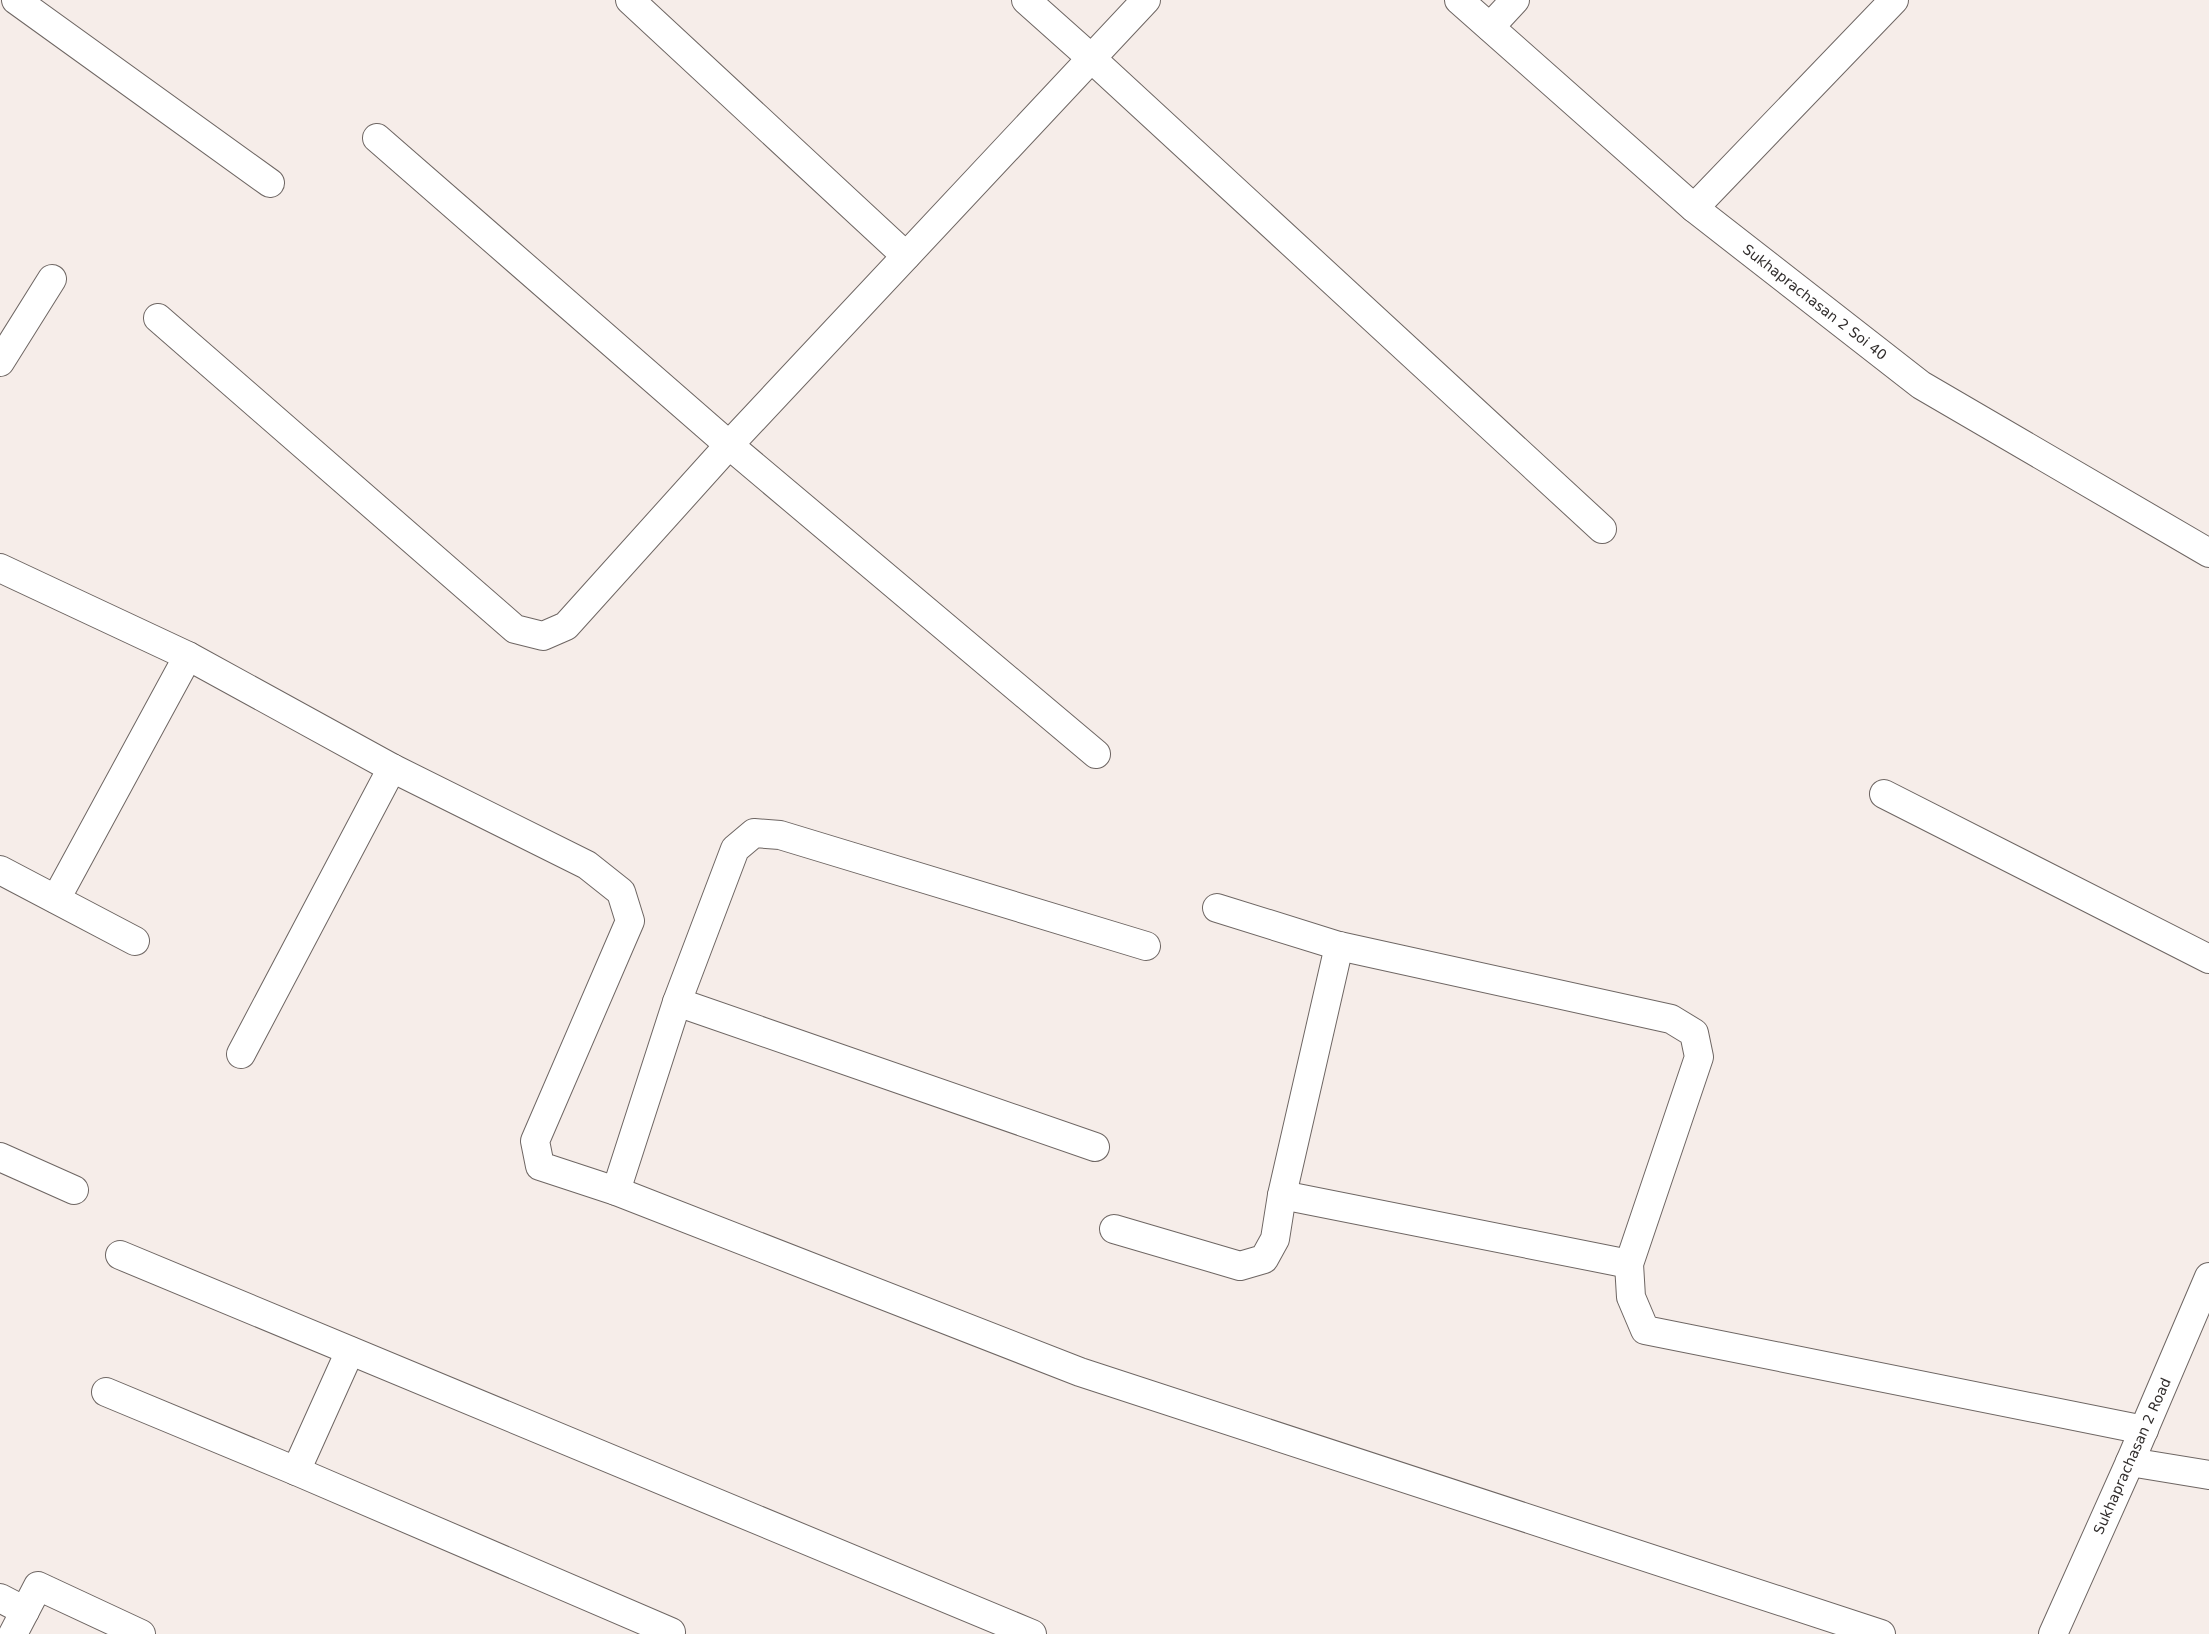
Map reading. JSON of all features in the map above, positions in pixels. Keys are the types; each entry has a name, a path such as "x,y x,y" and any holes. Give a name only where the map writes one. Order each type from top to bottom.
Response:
{"street":[{"path":"16,0 270,183"},
{"path":"630,0 906,256"},
{"path":"1026,0 1602,529"},
{"path":"158,318 515,629 543,636 566,626 729,445 1146,0"},
{"name":"Sukhaprachasan 2 Soi 40","path":"1459,0 1694,208 1921,385 2209,553"},
{"path":"1490,27 1514,0"},
{"path":"1694,208 1894,0"},
{"path":"376,138 729,445 1096,754"},
{"path":"0,362 52,279"},
{"path":"0,568 188,656 392,768 588,865 621,892 630,921 535,1141 540,1166 616,1191 1080,1372 1881,1634"},
{"path":"56,899 188,656"},
{"path":"241,1054 392,768"},
{"path":"1884,794 2209,959"},
{"path":"616,1191 677,1002 735,849 754,833 780,835 1146,946"},
{"path":"0,870 135,941"},
{"path":"1216,908 1339,946 1671,1018 1694,1033 1699,1057 1629,1264 1631,1297 1645,1330 2144,1430"},
{"path":"1114,1228 1240,1266 1264,1259 1275,1239 1282,1195 1339,946"},
{"path":"677,1002 1095,1147"},
{"path":"0,1157 74,1190"},
{"path":"1282,1195 1629,1264"},
{"path":"120,1255 1032,1634"},
{"name":"Sukhaprachasan 2 Road","path":"2052,1634 2130,1462 2209,1277"},
{"path":"296,1471 350,1351"},
{"path":"106,1392 296,1471 671,1632"},
{"path":"2130,1462 2209,1475"},
{"path":"0,1598 19,1623 38,1586 140,1634"}]}
